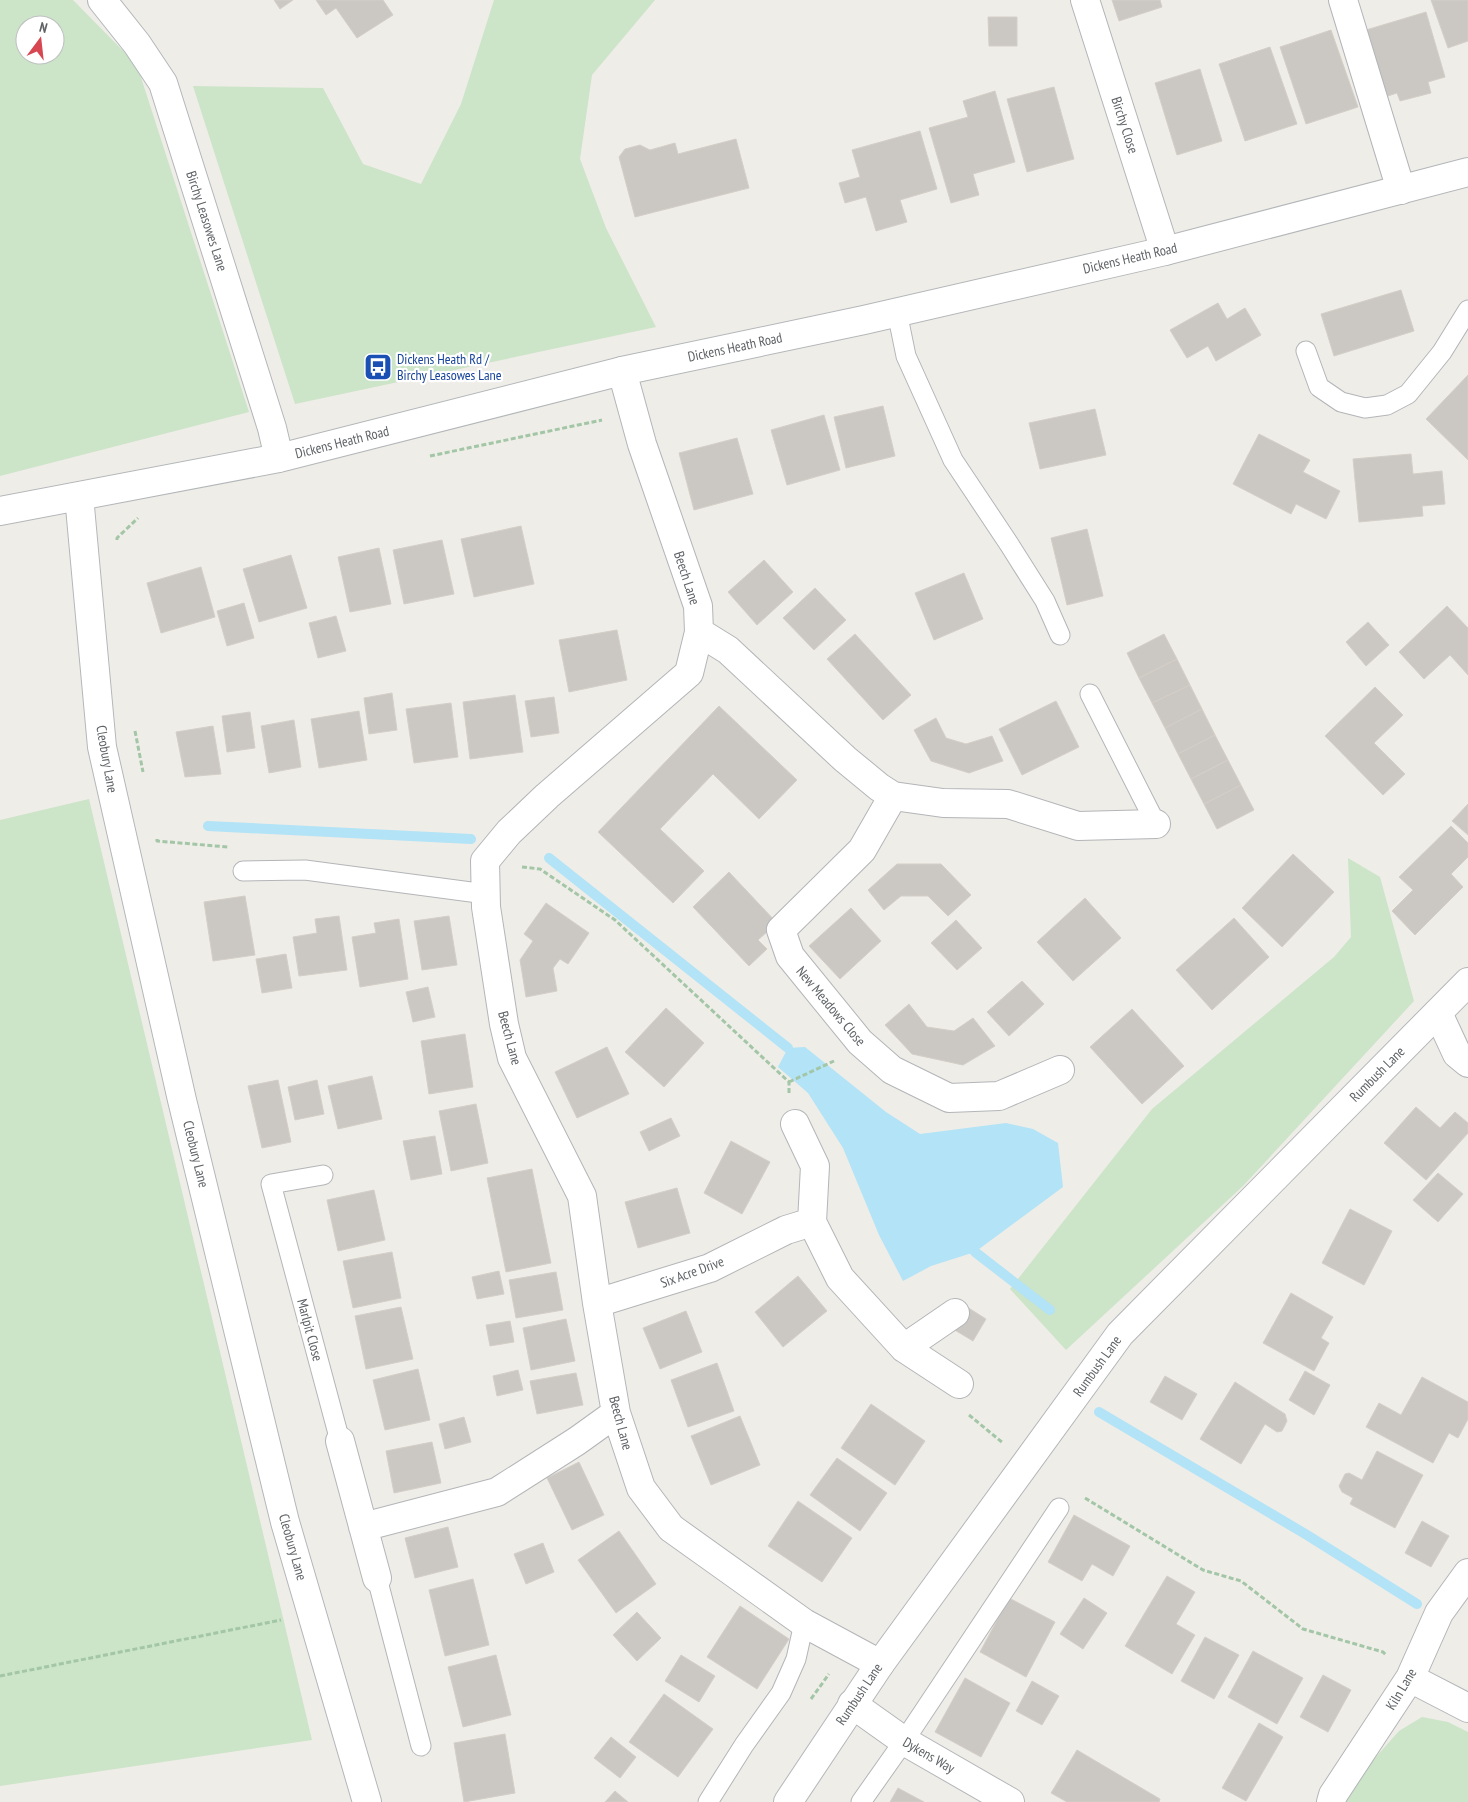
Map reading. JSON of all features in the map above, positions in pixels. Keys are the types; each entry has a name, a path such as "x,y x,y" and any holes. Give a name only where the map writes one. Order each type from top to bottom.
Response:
{"street":[{"name":"Birchy Leasowes Lane","path":"102,0 137,44 163,83 272,428 279,458"},
{"name":"Birchy Close","path":"1086,0 1165,251"},
{"path":"1343,0 1401,190"},
{"name":"Dickens Heath Road","path":"0,511 279,458 622,371 897,312 1165,251 1468,172"},
{"name":"Beech Lane","path":"622,371 642,444 698,606 699,632 689,673 509,832 485,861 486,907 504,1024 512,1058 582,1196 597,1303 616,1412 641,1488 671,1528 804,1623 880,1664"},
{"name":"Cleobury Lane","path":"79,496 102,747 184,1109 285,1522 367,1802"},
{"path":"699,632 728,650 845,759 893,796 944,803 1008,804 1078,826 1156,824"},
{"name":"New Meadows Close","path":"893,796 862,850 781,930 790,956 860,1042 892,1070 949,1098 999,1096 1060,1070"},
{"name":"Rumbush Lane","path":"788,1802 880,1664 1120,1334 1468,982"},
{"path":"1438,1013 1457,1054 1468,1063"},
{"path":"794,1124 815,1166 812,1222 840,1278 904,1348 961,1397"},
{"name":"Six Acre Drive","path":"597,1303 710,1268 786,1230 812,1222"},
{"path":"904,1348 955,1314"},
{"path":"363,1527 498,1492 577,1441 616,1412"},
{"name":"Marlpit Close","path":"340,1441 377,1578"},
{"name":"Kiln Lane","path":"1331,1802 1332,1795 1410,1678 1439,1613 1468,1573"},
{"path":"1410,1678 1468,1708"},
{"name":"Dykens Way","path":"852,1704 904,1741 1010,1802"}],"lane":[{"path":"1306,351 1319,388 1341,402 1365,408 1387,405 1408,394 1442,352 1468,310"},
{"path":"897,312 906,356 953,460 1045,601 1060,635"},
{"path":"1090,694 1156,824"},
{"path":"243,872 305,870 486,894"},
{"name":"Marlpit Close","path":"322,1175 271,1184 340,1441"},
{"path":"861,1802 904,1741 1059,1508"},
{"name":"Marlpit Close","path":"377,1578 420,1746"},
{"path":"708,1802 744,1745 781,1693 796,1659 804,1623"}],"path":[{"path":"422,457 635,413"},
{"path":"116,546 117,538 141,516"},
{"path":"134,725 144,773"},
{"path":"155,831 157,841 236,847"},
{"path":"485,861 540,869 615,920 790,1082 836,1061"},
{"path":"961,1397 1008,1448"},
{"path":"1077,1493 1203,1570 1241,1581 1303,1629 1383,1652 1410,1678"},
{"path":"0,1676 312,1613"}],"green space":[{"path":"0,0 73,0 137,65 249,412 0,476"},
{"path":"494,0 655,0 592,75 580,159 606,228 656,327 295,404 193,86 323,88 363,164 421,184 461,104"},
{"path":"89,799 312,1740 0,1786 0,820"},
{"path":"1348,858 1380,877 1414,1001 1243,1186 1066,1350 1010,1289 1152,1109 1334,957 1351,937"},
{"path":"1422,1717 1448,1722 1468,1732 1468,1802 1341,1802 1367,1767 1399,1731"}],"water":[{"path":"805,1047 886,1112 920,1134 1006,1123 1033,1129 1058,1143 1063,1187 975,1252 931,1266 903,1281 879,1235 843,1148 808,1093 778,1067 788,1048"}],"building":[{"path":"274,0 293,0 280,9"},
{"path":"316,0 383,0 393,15 357,38 336,8 326,15"},
{"path":"1112,0 1160,0 1162,7 1119,21"},
{"path":"1431,0 1468,0 1468,41 1448,48"},
{"path":"1426,12 1445,77 1428,82 1431,93 1400,101 1397,93 1385,97 1366,30"},
{"path":"988,17 1017,17 1017,46 989,46"},
{"path":"1331,30 1358,107 1306,124 1280,47"},
{"path":"1270,47 1297,124 1245,141 1219,64"},
{"path":"1200,69 1222,141 1177,155 1155,83"},
{"path":"1054,87 1074,159 1027,172 1007,99"},
{"path":"995,91 1015,162 973,174 979,195 951,203 929,128 968,117 963,101"},
{"path":"920,131 937,189 900,200 907,222 876,231 866,197 845,203 839,183 860,177 852,150"},
{"path":"736,139 749,188 635,217 619,157 625,149 640,145 650,150 675,143 678,154"},
{"path":"1401,290 1414,331 1334,356 1321,314"},
{"path":"1218,303 1227,319 1245,308 1261,335 1216,361 1208,346 1187,358 1170,330"},
{"path":"1468,375 1468,460 1426,419"},
{"path":"883,406 895,456 846,468 834,417"},
{"path":"1095,409 1106,455 1040,469 1029,423"},
{"path":"824,415 840,470 787,485 771,430"},
{"path":"1259,434 1310,460 1303,472 1340,491 1326,519 1296,504 1291,514 1233,484"},
{"path":"737,438 753,494 694,510 679,453"},
{"path":"1411,454 1413,474 1442,471 1445,504 1422,506 1423,516 1359,522 1353,459"},
{"path":"521,526 534,584 474,597 461,539"},
{"path":"1087,529 1103,596 1067,605 1051,538"},
{"path":"442,540 454,594 404,604 393,550"},
{"path":"379,548 391,604 350,612 338,557"},
{"path":"291,555 307,608 259,622 243,569"},
{"path":"764,560 793,592 757,625 728,592"},
{"path":"201,567 215,617 161,633 147,583"},
{"path":"964,573 983,619 934,640 915,593"},
{"path":"815,588 846,620 814,650 783,618"},
{"path":"244,603 254,638 227,646 217,611"},
{"path":"1447,606 1468,628 1468,675 1450,655 1424,679 1399,652"},
{"path":"336,616 346,651 318,658 309,623"},
{"path":"1368,622 1389,645 1366,666 1346,642"},
{"path":"617,630 627,680 569,692 559,640"},
{"path":"855,634 911,695 883,720 827,659"},
{"path":"1164,634 1177,659 1139,678 1127,653"},
{"path":"1177,659 1190,685 1152,703 1139,678"},
{"path":"1190,685 1202,709 1165,728 1152,703"},
{"path":"1375,687 1403,715 1374,743 1405,774 1383,795 1325,736"},
{"path":"392,693 397,730 369,734 364,698"},
{"path":"515,695 523,752 470,759 463,702"},
{"path":"554,697 559,733 531,737 525,701"},
{"path":"1056,701 1079,747 1022,775 999,729"},
{"path":"451,703 458,757 414,763 406,709"},
{"path":"719,706 797,780 759,819 713,774 660,829 704,871 673,903 598,832"},
{"path":"1202,709 1215,735 1178,754 1165,728"},
{"path":"359,711 367,760 319,768 311,719"},
{"path":"250,712 255,748 227,752 222,716"},
{"path":"936,718 946,738 966,744 992,736 1003,761 969,773 931,761 914,730"},
{"path":"294,720 301,767 269,773 261,726"},
{"path":"213,726 221,774 185,777 176,732"},
{"path":"1215,735 1228,760 1191,779 1178,754"},
{"path":"1228,760 1241,785 1204,804 1191,779"},
{"path":"1241,785 1254,810 1217,829 1204,804"},
{"path":"1468,804 1468,835 1452,821"},
{"path":"1451,826 1468,843 1468,857 1451,874 1463,887 1415,935 1392,911 1413,890 1399,877"},
{"path":"1293,854 1334,892 1282,947 1242,908"},
{"path":"897,864 941,864 971,895 948,916 928,896 901,896 884,910 868,890"},
{"path":"729,872 777,923 758,940 767,949 749,966 693,907"},
{"path":"245,896 255,955 213,961 204,902"},
{"path":"1085,898 1121,938 1073,981 1037,942"},
{"path":"546,903 589,933 568,964 560,959 553,968 557,991 526,997 520,960 533,941 524,934"},
{"path":"851,908 881,941 840,979 809,946"},
{"path":"339,916 347,970 299,976 293,937 317,933 315,919"},
{"path":"449,916 457,965 422,970 414,921"},
{"path":"1234,918 1269,957 1212,1010 1176,970"},
{"path":"399,919 408,979 360,987 352,937 376,933 374,923"},
{"path":"956,920 982,948 957,970 931,943"},
{"path":"286,954 292,988 262,993 256,959"},
{"path":"1022,981 1044,1004 1009,1036 987,1012"},
{"path":"428,987 435,1017 413,1022 406,992"},
{"path":"909,1004 927,1027 954,1031 973,1018 995,1046 963,1065 912,1054 885,1025"},
{"path":"666,1008 704,1043 664,1087 625,1052"},
{"path":"1132,1009 1184,1066 1142,1104 1090,1047"},
{"path":"465,1034 473,1087 429,1094 421,1041"},
{"path":"607,1047 629,1094 577,1118 555,1072"},
{"path":"372,1076 382,1119 338,1129 328,1086"},
{"path":"278,1080 291,1142 262,1148 248,1086"},
{"path":"317,1080 324,1114 295,1120 288,1087"},
{"path":"476,1104 488,1163 451,1171 439,1111"},
{"path":"1416,1107 1440,1128 1455,1112 1468,1123 1468,1133 1426,1180 1384,1143"},
{"path":"671,1118 680,1136 649,1151 640,1132"},
{"path":"435,1136 442,1174 411,1180 403,1141"},
{"path":"731,1141 770,1162 742,1214 704,1193"},
{"path":"532,1169 551,1263 506,1272 487,1178"},
{"path":"1438,1173 1463,1194 1438,1222 1413,1200"},
{"path":"677,1188 690,1233 638,1248 625,1202"},
{"path":"374,1190 385,1240 338,1251 327,1200"},
{"path":"1350,1209 1392,1231 1364,1285 1322,1263"},
{"path":"392,1252 401,1298 353,1308 343,1261"},
{"path":"499,1271 504,1294 477,1299 472,1277"},
{"path":"556,1272 563,1310 516,1318 509,1280"},
{"path":"798,1276 827,1311 783,1347 755,1312"},
{"path":"1291,1293 1333,1317 1321,1338 1329,1343 1314,1371 1263,1343"},
{"path":"401,1307 413,1359 366,1369 355,1316"},
{"path":"967,1307 986,1319 973,1341 953,1329"},
{"path":"686,1311 702,1352 660,1369 643,1328"},
{"path":"566,1319 575,1361 531,1370 523,1328"},
{"path":"510,1321 514,1342 490,1346 486,1325"},
{"path":"717,1363 734,1411 688,1427 671,1380"},
{"path":"418,1369 430,1420 385,1430 373,1380"},
{"path":"518,1370 523,1390 497,1396 493,1376"},
{"path":"1305,1371 1330,1385 1314,1415 1289,1400"},
{"path":"576,1373 583,1405 537,1414 530,1381"},
{"path":"1165,1376 1197,1394 1182,1420 1150,1402"},
{"path":"1422,1377 1468,1402 1468,1419 1458,1438 1449,1433 1433,1463 1366,1427 1379,1403 1401,1415"},
{"path":"1235,1382 1285,1414 1287,1421 1282,1431 1277,1432 1265,1424 1241,1464 1200,1439"},
{"path":"871,1404 925,1441 895,1485 841,1448"},
{"path":"740,1416 760,1465 711,1485 691,1436"},
{"path":"464,1417 471,1442 445,1449 439,1424"},
{"path":"432,1442 441,1483 394,1493 386,1451"},
{"path":"1377,1451 1423,1475 1395,1528 1350,1504 1353,1498 1342,1492 1339,1486 1345,1474 1349,1473 1362,1480"},
{"path":"837,1458 887,1493 860,1531 810,1495"},
{"path":"579,1462 604,1515 572,1530 547,1478"},
{"path":"798,1501 852,1538 822,1582 768,1546"},
{"path":"1074,1515 1130,1546 1113,1576 1092,1564 1082,1581 1048,1562"},
{"path":"1422,1521 1449,1536 1431,1567 1405,1553"},
{"path":"448,1527 458,1567 415,1578 405,1538"},
{"path":"619,1531 656,1584 616,1613 578,1560"},
{"path":"543,1543 554,1572 526,1584 514,1554"},
{"path":"1167,1576 1195,1592 1176,1624 1195,1635 1172,1674 1125,1646"},
{"path":"473,1579 489,1645 445,1656 429,1590"},
{"path":"1009,1598 1055,1622 1026,1677 980,1652"},
{"path":"1084,1598 1107,1613 1083,1649 1060,1634"},
{"path":"740,1606 789,1639 757,1689 707,1657"},
{"path":"637,1612 661,1638 637,1661 613,1635"},
{"path":"1205,1637 1239,1655 1214,1699 1181,1681"},
{"path":"1253,1651 1303,1678 1277,1724 1228,1697"},
{"path":"496,1655 511,1715 463,1727 448,1667"},
{"path":"681,1655 715,1676 699,1702 665,1681"},
{"path":"1323,1675 1351,1690 1328,1732 1300,1717"},
{"path":"965,1678 1010,1703 981,1757 935,1732"},
{"path":"1032,1681 1059,1696 1042,1725 1016,1711"},
{"path":"664,1694 713,1729 678,1777 629,1742"},
{"path":"1259,1723 1283,1737 1246,1801 1222,1788"},
{"path":"505,1734 515,1793 464,1802 454,1743"},
{"path":"611,1737 636,1757 620,1778 594,1758"},
{"path":"1077,1750 1160,1799 1159,1802 1067,1802 1051,1793"},
{"path":"898,1788 924,1802 890,1802"},
{"path":"615,1791 628,1802 605,1802"}],"waterway":[{"path":"208,826 471,839"},
{"path":"549,858 788,1048"},
{"path":"975,1252 1050,1310"},
{"path":"1099,1412 1307,1535 1417,1604"}],"place":[{"name":"Dickens Heath Rd / Birchy Leasowes Lane","path":"378,367"}]}
